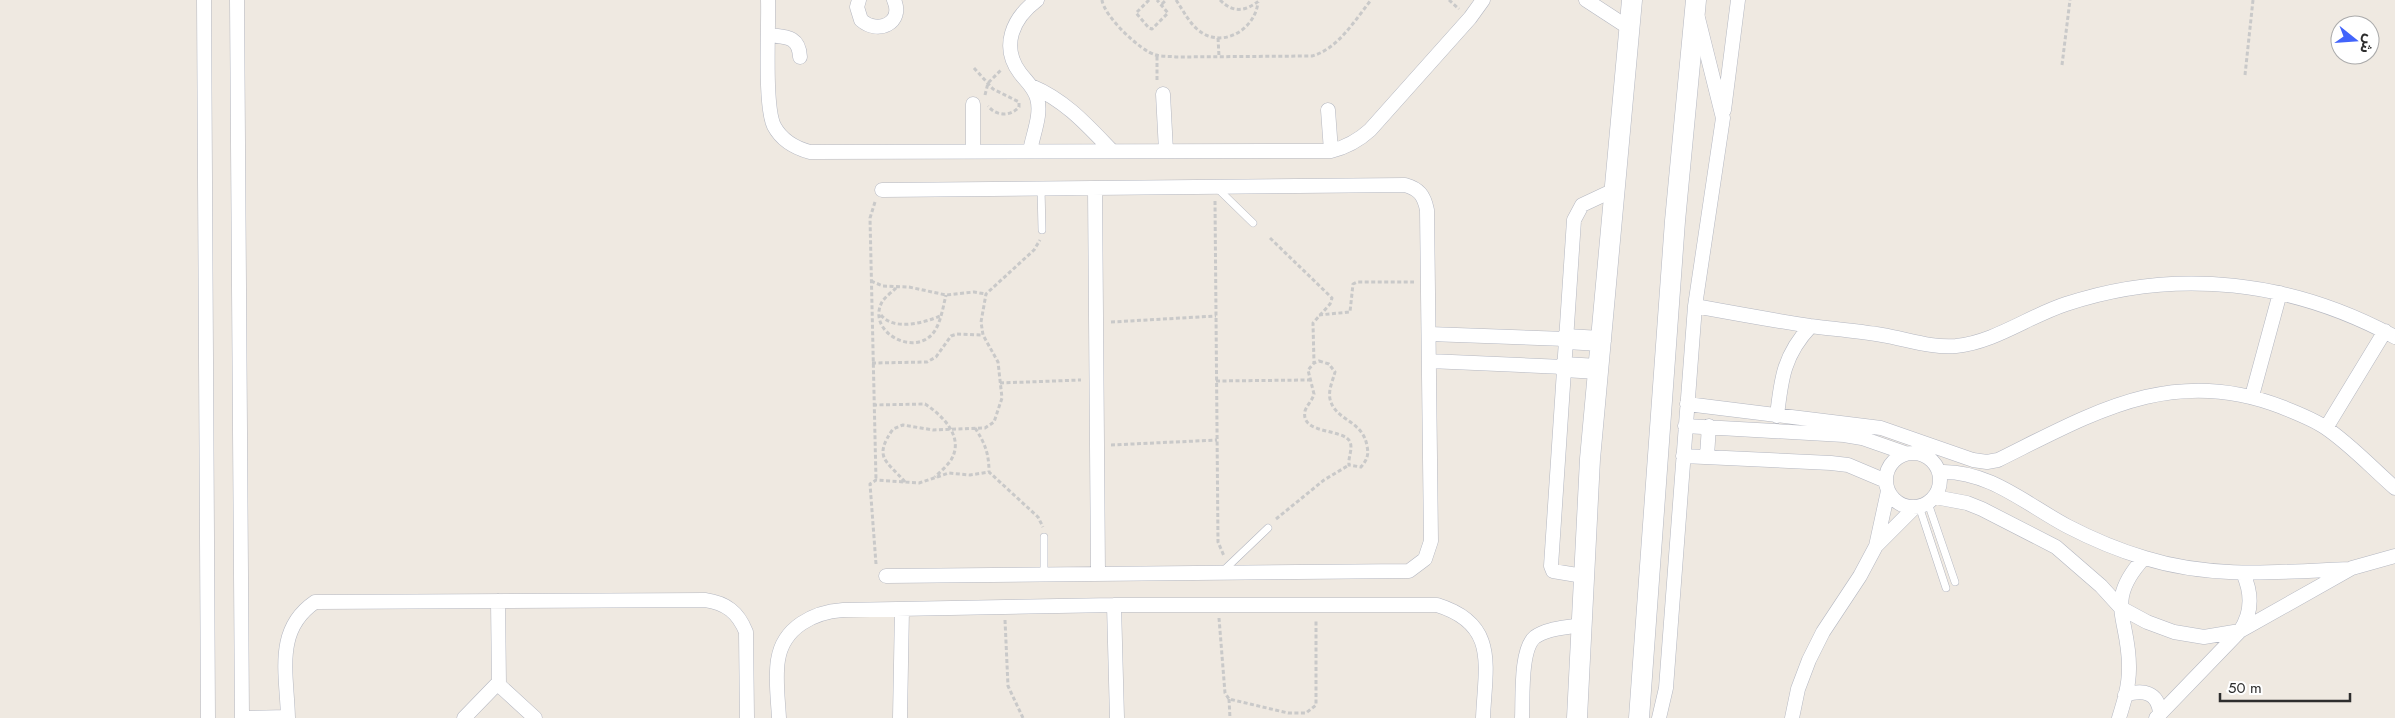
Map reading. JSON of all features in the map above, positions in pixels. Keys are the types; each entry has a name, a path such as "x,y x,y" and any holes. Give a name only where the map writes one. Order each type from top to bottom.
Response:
{"street":[{"path":"204,0 208,718"},
{"path":"237,0 242,718 288,717 286,647 288,634 299,615 315,602 705,600 719,602 736,614 746,632 747,718"},
{"path":"768,0 770,114 781,135 789,143 810,152 1331,151 1346,147 1359,140 1370,130 1470,18 1483,0"},
{"path":"859,0 858,14 861,20 872,27 885,26 890,22 896,10 897,1"},
{"path":"1037,0 1017,19 1011,33 1009,49 1019,72 1032,86 1052,95 1070,108 1112,151"},
{"path":"1586,0 1629,28"},
{"path":"1577,718 1580,625 1600,341 1632,0"},
{"path":"1659,718 1666,688 1695,306 1723,118 1738,0"},
{"path":"1696,3 1723,118"},
{"path":"1638,718 1675,221 1696,3"},
{"path":"769,35 786,36 794,40 800,48 800,57"},
{"path":"1030,151 1039,107 1032,86"},
{"path":"1163,94 1166,151"},
{"path":"973,104 973,151"},
{"path":"1328,110 1331,151"},
{"path":"882,190 1405,185 1415,188 1425,200 1427,210 1429,334 1431,541 1425,560 1409,571 886,576"},
{"path":"1095,188 1098,574"},
{"path":"1583,576 1557,573 1553,571 1551,566 1574,220 1582,205 1614,190"},
{"path":"1695,306 1811,326 1884,335 1933,346 1957,346 1980,341 2061,306 2129,287 2204,282 2280,293 2333,309 2390,334 2326,428"},
{"path":"2252,396 2280,293"},
{"path":"1777,416 1780,380 1785,364 1801,336 1811,326"},
{"path":"1429,334 1600,341"},
{"path":"1429,361 1598,369"},
{"path":"1687,404 1881,428 1973,460 1987,462 1998,460 2076,421 2117,404 2152,394 2184,391 2252,396 2301,415 2326,428 2395,488"},
{"path":"1685,426 1844,435 1862,438 1905,453 1920,453 1932,460 1940,472 1940,485 1924,503 1876,546 1808,660 1798,689 1792,718"},
{"path":"1707,456 1709,426"},
{"path":"1876,546 1889,467 1893,461 1905,453"},
{"path":"1683,456 1848,465 1887,486 1897,501 1924,503 1959,501 1982,510 2056,547 2079,566 2120,608 2146,622 2174,632 2204,637 2240,631 2352,568"},
{"path":"1940,472 1962,473 1991,482 2067,526 2144,558 2193,569 2243,573 2352,568 2395,556"},
{"path":"2119,718 2126,695 2129,670 2128,645 2120,608 2122,593 2127,580 2144,558"},
{"path":"2158,715 2240,631 2247,621 2250,592 2243,573"},
{"path":"498,601 499,685 535,718"},
{"path":"1114,605 1117,718"},
{"path":"778,718 778,659 786,639 801,622 814,615 828,611 1114,605 1437,605 1463,616 1473,626 1486,650 1484,718"},
{"path":"900,718 902,609"},
{"path":"1522,718 1527,649 1534,638 1547,631 1580,625"},
{"path":"464,718 499,685"},
{"path":"2126,695 2142,691 2150,694 2156,698 2158,715"}],"lane":[{"path":"1214,186 1253,224"},
{"path":"1041,188 1042,234"},
{"path":"1924,503 1955,582"},
{"path":"1924,503 1946,588"},
{"path":"1221,573 1268,528"},
{"path":"1043,533 1044,575"}],"path":[{"path":"1102,0 1103,6 1115,22 1141,49 1151,54 1176,57 1312,56 1321,54 1332,47 1372,0"},
{"path":"1149,0 1136,13 1150,29 1168,13 1157,0"},
{"path":"1162,4 1166,0"},
{"path":"1176,0 1198,30 1218,38 1234,35 1247,27 1254,18 1259,1"},
{"path":"1220,0 1237,10 1250,8 1259,1"},
{"path":"2062,65 2070,0"},
{"path":"2245,75 2253,0"},
{"path":"1218,38 1219,56"},
{"path":"974,68 1000,94 1015,98 1019,102 1019,108 1016,112 1007,115 998,114 990,109 985,101 988,83"},
{"path":"1214,186 1218,542 1220,550 1232,563"},
{"path":"876,480 870,218 873,204 882,190"},
{"path":"905,482 887,465 883,456 882,447 893,429 903,425 924,430 985,428 994,422 1002,398 998,362 983,335 981,322 986,294 1034,250 1042,234"},
{"path":"1270,238 1332,298 1330,304 1318,315 1313,323 1314,363"},
{"path":"871,281 896,288 909,287 946,295 974,292 986,294"},
{"path":"1318,315 1350,312 1351,289 1357,282 1427,282"},
{"path":"896,288 883,301 880,314 881,324 886,331 897,339 912,343 932,334 946,295"},
{"path":"880,314 884,320 898,325 923,321 940,315"},
{"path":"1096,323 1216,316"},
{"path":"872,362 927,362 936,357 951,336 957,334 983,335"},
{"path":"1275,520 1324,480 1349,465 1361,467 1366,461 1368,454 1365,437 1356,424 1338,412 1330,399 1333,368 1324,361 1314,363 1308,370 1314,394 1305,411 1305,417 1311,426 1344,435 1348,439 1351,445 1349,465"},
{"path":"1000,383 1097,380"},
{"path":"1216,381 1310,380"},
{"path":"873,405 925,404 951,429 956,442 952,460 932,480"},
{"path":"975,428 984,441 988,456 989,472 1038,517 1043,533"},
{"path":"1098,445 1217,440"},
{"path":"886,576 876,564 870,484 876,480 918,483 949,474 970,475 989,472"},
{"path":"1219,605 1223,687 1230,699 1230,718"},
{"path":"1230,699 1288,713 1306,713 1312,710 1316,698 1315,605"},
{"path":"1004,607 1008,686 1023,718"}]}
